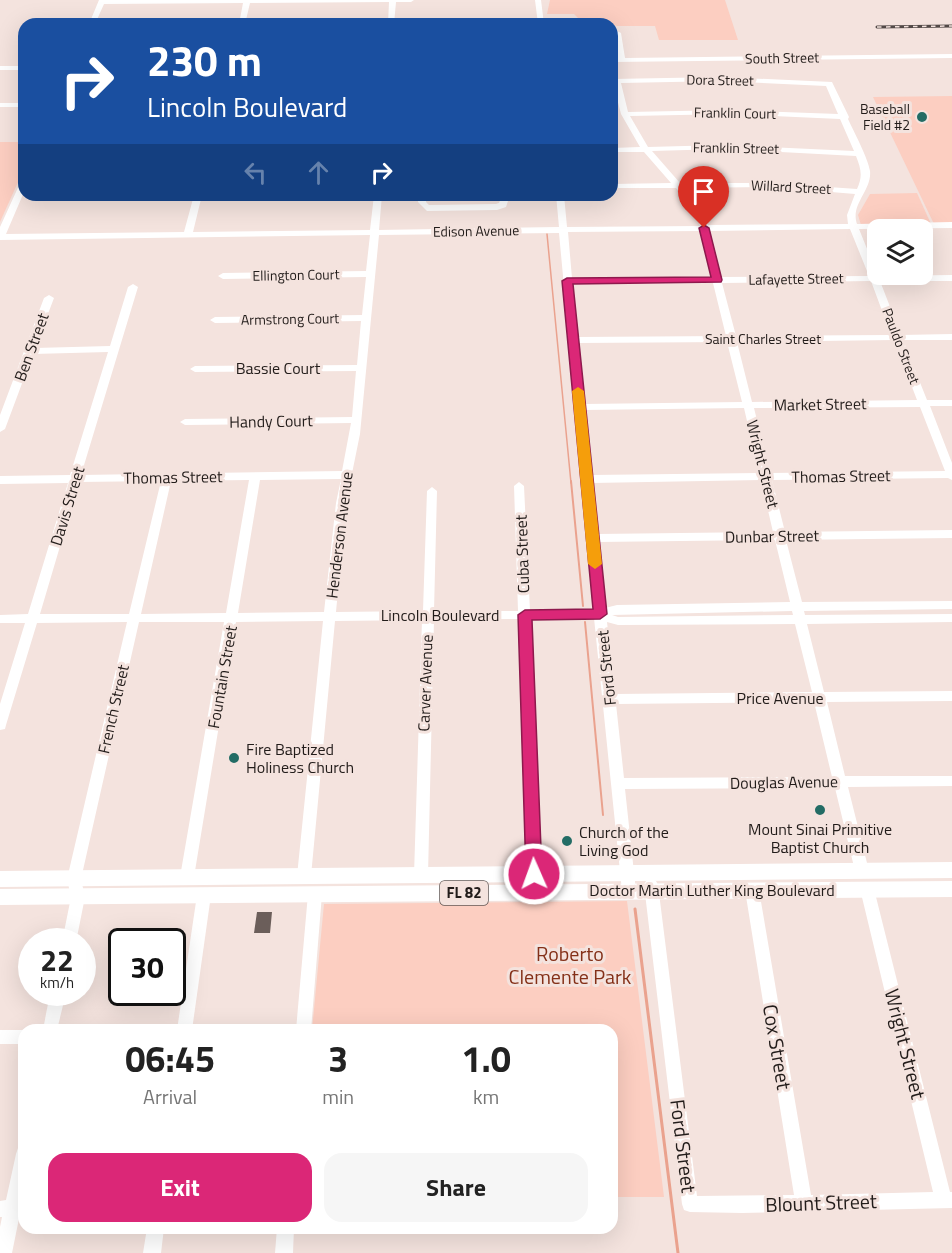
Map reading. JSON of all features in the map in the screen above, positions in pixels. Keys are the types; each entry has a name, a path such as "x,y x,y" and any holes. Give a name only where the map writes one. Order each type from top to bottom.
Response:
{"main road":[{"name":"Doctor Martin Luther King Boulevard","path":"114,887 204,895 315,894 650,882 862,871 952,870"},
{"path":"846,890 858,881 862,871"},
{"name":"Doctor Martin Luther King Boulevard","path":"114,887 187,877 534,874 628,882"},
{"path":"315,894 321,885 337,876"},
{"name":"FL 82","path":"0,879 76,887 114,887"},
{"name":"Doctor Martin Luther King Boulevard","path":"650,882 752,890 952,889"},
{"name":"FL 82","path":"0,897 76,887"}],"street":[{"path":"392,18 393,0"},
{"path":"95,18 102,1 411,0"},
{"path":"538,0 540,18"},
{"path":"243,18 247,1"},
{"path":"618,38 622,60"},
{"name":"South Street","path":"618,60 952,56"},
{"path":"0,68 18,68"},
{"name":"Dora Street","path":"618,81 721,79 829,84"},
{"name":"Pauldo Street","path":"829,84 866,170 865,185 850,212 867,257"},
{"name":"Wright Street","path":"618,93 625,114 645,149 697,207 704,228 862,871"},
{"path":"0,105 18,105"},
{"name":"Franklin Court","path":"625,114 730,112 845,117"},
{"name":"Franklin Street","path":"618,150 760,148 860,154"},
{"name":"Willard Street","path":"618,186 780,186 862,192"},
{"path":"0,237 18,197"},
{"path":"188,234 196,201"},
{"name":"Henderson Avenue","path":"304,876 329,616 345,475 352,453 356,420 378,201"},
{"path":"422,201 427,208 497,207 503,205 504,201"},
{"name":"Ford Street","path":"561,201 586,479 628,882"},
{"name":"Edison Avenue","path":"0,237 952,225"},
{"name":"Ellington Court","path":"223,276 369,274"},
{"name":"Lafayette Street","path":"567,281 867,278"},
{"name":"Lafayette Street","path":"933,278 952,278"},
{"name":"Pauldo Street","path":"878,285 952,475"},
{"name":"Davis Street","path":"0,725 133,287"},
{"name":"Ben Street","path":"0,429 49,298"},
{"name":"Armstrong Court","path":"215,320 365,318"},
{"name":"Saint Charles Street","path":"573,340 952,337"},
{"path":"31,351 114,350"},
{"name":"Bassie Court","path":"195,369 361,368"},
{"name":"Market Street","path":"579,407 952,403"},
{"name":"Handy Court","path":"185,422 356,420"},
{"name":"Thomas Street","path":"0,480 345,475"},
{"name":"Thomas Street","path":"586,479 952,475"},
{"name":"Fountain Street","path":"187,877 255,476"},
{"name":"French Street","path":"71,928 76,887 167,477"},
{"name":"Cuba Street","path":"519,486 534,874"},
{"name":"Carver Avenue","path":"421,875 432,491"},
{"name":"Dunbar Street","path":"593,538 952,534"},
{"name":"Lincoln Boulevard","path":"0,619 600,615 618,621 952,605"},
{"name":"Lincoln Boulevard","path":"799,613 952,618"},
{"name":"Price Avenue","path":"609,699 952,696"},
{"name":"Douglas Avenue","path":"617,784 952,781"},
{"name":"Ford Street","path":"650,882 690,1204"},
{"name":"Wright Street","path":"867,889 948,1199"},
{"name":"Cox Street","path":"752,890 804,1204"},
{"path":"304,1024 315,894"},
{"path":"185,1024 204,895"},
{"path":"51,1024 55,1006"},
{"path":"0,1037 18,1036"},
{"path":"3,1253 6,1208 18,1172"},
{"name":"Blount Street","path":"690,1204 804,1204 948,1199"},
{"path":"152,1253 155,1234"},
{"path":"284,1253 286,1234"}],"green space":[{"path":"550,0 725,0 738,40 659,40 655,26 618,26 618,18 578,18 574,14 547,14"},
{"path":"952,96 952,224 934,224 873,97"},
{"path":"0,142 18,142 18,182 0,222"},
{"path":"917,193 929,219 867,219 867,225 861,225 858,215 870,194"},
{"name":"Roberto Clemente Park","path":"627,901 664,1197 618,1197 618,1024 313,1024 324,904"}],"building":[{"path":"257,912 272,912 270,933 254,933"}],"waterway":[{"path":"547,234 571,483"},
{"path":"571,481 583,606"},
{"path":"585,622 603,815"},
{"path":"635,909 678,1253"}],"railway":[{"path":"877,27 952,26"}],"slow traffic":[{"path":"578,391 595,564"}],"place":[{"name":"Baseball Field #2","path":"922,117"},
{"name":"Fire Baptized Holiness Church","path":"234,758"},
{"name":"Mount Sinai Primitive Baptist Church","path":"820,810"},
{"name":"Church of the Living God","path":"567,841"}],"route":[{"path":"534,874 525,615 600,614 567,281 717,280 704,228"}]}
